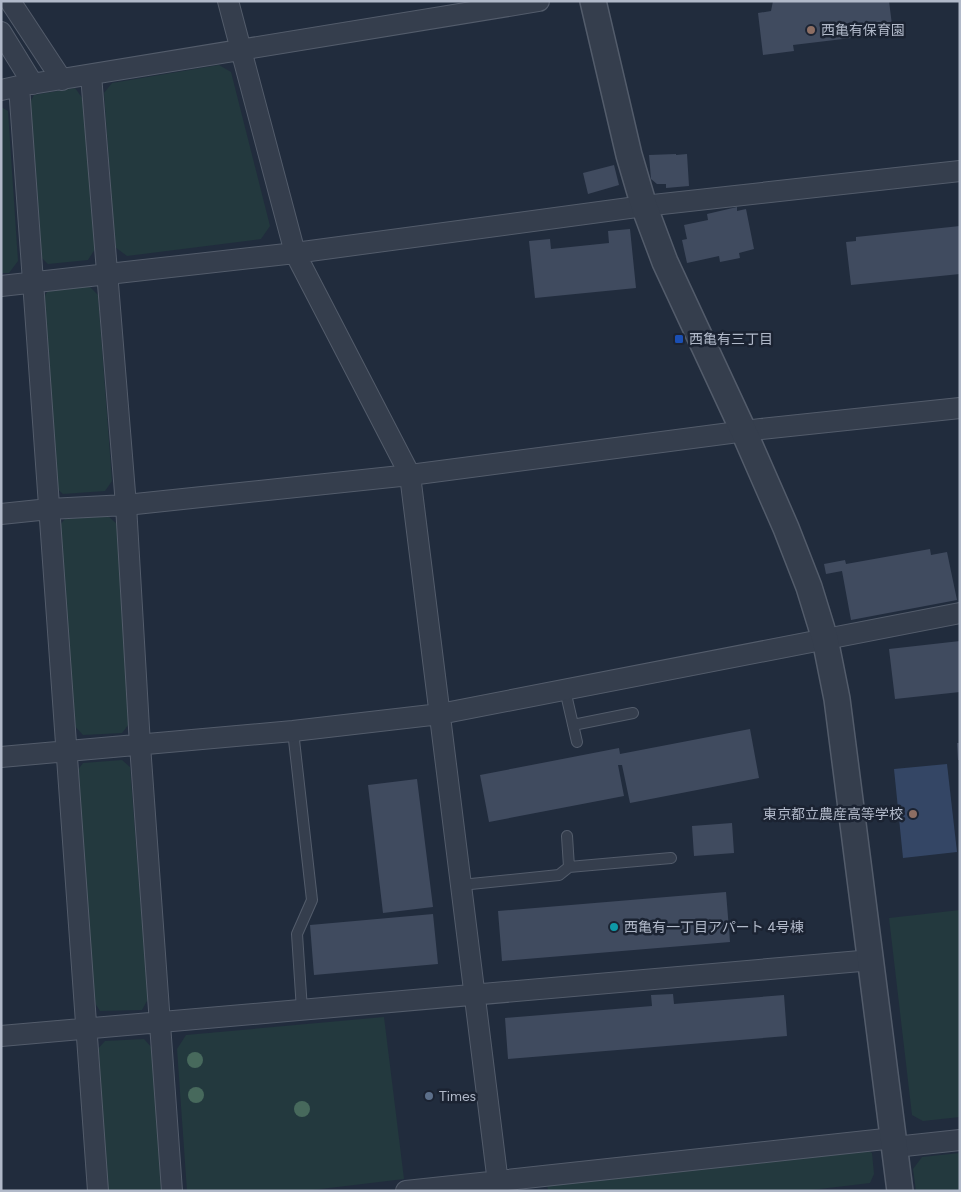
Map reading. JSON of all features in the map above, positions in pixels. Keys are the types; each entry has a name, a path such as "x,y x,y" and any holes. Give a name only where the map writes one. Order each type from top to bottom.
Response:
{"street":[{"path":"10,1 62,80"},
{"path":"228,1 295,253 410,476 498,1186"},
{"path":"18,87 539,1"},
{"path":"593,1 629,155 644,206 665,262 744,432 786,528 809,588 825,639 837,699 872,960 894,1142 895,1190"},
{"path":"1,32 18,87 68,751 98,1191"},
{"path":"91,75 126,505 140,745 172,1191"},
{"path":"1,286 295,253 644,206 960,171"},
{"path":"1,514 49,509 126,505 410,476 744,432 960,408"},
{"path":"1,757 293,731 440,714 960,613"},
{"path":"1,1036 872,960"},
{"path":"406,1191 498,1186 894,1142 960,1140"}],"lane":[{"path":"565,690 577,742"},
{"path":"573,725 633,713"},
{"path":"293,731 312,900 296,934 302,1010"},
{"path":"567,836 569,867"},
{"path":"461,885 560,875 569,867 671,858"}],"green space":[{"path":"219,65 231,72 270,226 261,239 127,256 115,247 104,93 112,83"},
{"path":"75,88 83,99 95,249 88,260 48,264 38,254 28,106 34,95"},
{"path":"1,107 8,111 18,261 9,273 1,273"},
{"path":"89,286 98,295 112,481 105,491 63,494 52,484 41,302 49,289"},
{"path":"108,516 117,524 129,724 122,733 83,735 71,722 57,528 65,519"},
{"path":"122,760 130,767 148,999 142,1010 100,1011 93,1000 77,771 83,763"},
{"path":"960,910 960,1117 923,1121 912,1115 889,918"},
{"path":"384,1017 404,1179 304,1191 187,1191 177,1049 186,1035"},
{"path":"144,1039 153,1049 163,1191 106,1191 96,1051 105,1041"},
{"path":"863,1148 872,1153 874,1174 870,1183 803,1191 548,1191 547,1184"},
{"path":"960,1153 960,1191 916,1191 913,1169 922,1157"}],"water":[{"path":"947,764 957,852 903,858 894,769"}],"building":[{"path":"773,1 889,1 893,33 793,45 794,51 763,55 758,13 771,11"},
{"path":"687,154 689,186 666,188 666,184 657,184 651,179 649,155"},
{"path":"614,165 619,185 588,194 583,173"},
{"path":"737,207 737,211 746,209 754,249 739,253 740,258 720,262 719,256 687,263 682,240 687,239 684,225 708,220 707,214"},
{"path":"960,226 960,274 851,285 846,242 856,241 856,237"},
{"path":"630,229 636,288 535,298 529,241 550,239 551,249 609,243 608,231"},
{"path":"930,549 931,555 947,552 957,600 851,620 842,571 826,574 824,564 845,560 846,564"},
{"path":"960,641 960,692 895,699 889,649"},
{"path":"750,729 759,778 630,803 622,765 618,765 624,796 489,822 480,775 619,748 620,754"},
{"path":"957,743 960,743 960,760 958,760"},
{"path":"417,779 433,907 383,913 368,785"},
{"path":"732,823 734,853 694,856 692,826"},
{"name":"西亀有一丁目アパート 4号棟","path":"726,892 730,942 502,961 498,911"},
{"path":"433,914 438,964 314,975 310,925"},
{"path":"673,994 674,1004 784,995 787,1036 508,1059 505,1018 652,1006 651,995"}],"place":[{"name":"西亀有保育園","path":"811,30"},
{"name":"西亀有三丁目","path":"679,339"},
{"name":"東京都立農産高等学校","path":"913,814"},
{"name":"西亀有一丁目アパート 4号棟","path":"614,927"},
{"name":"Times","path":"429,1096"}]}
